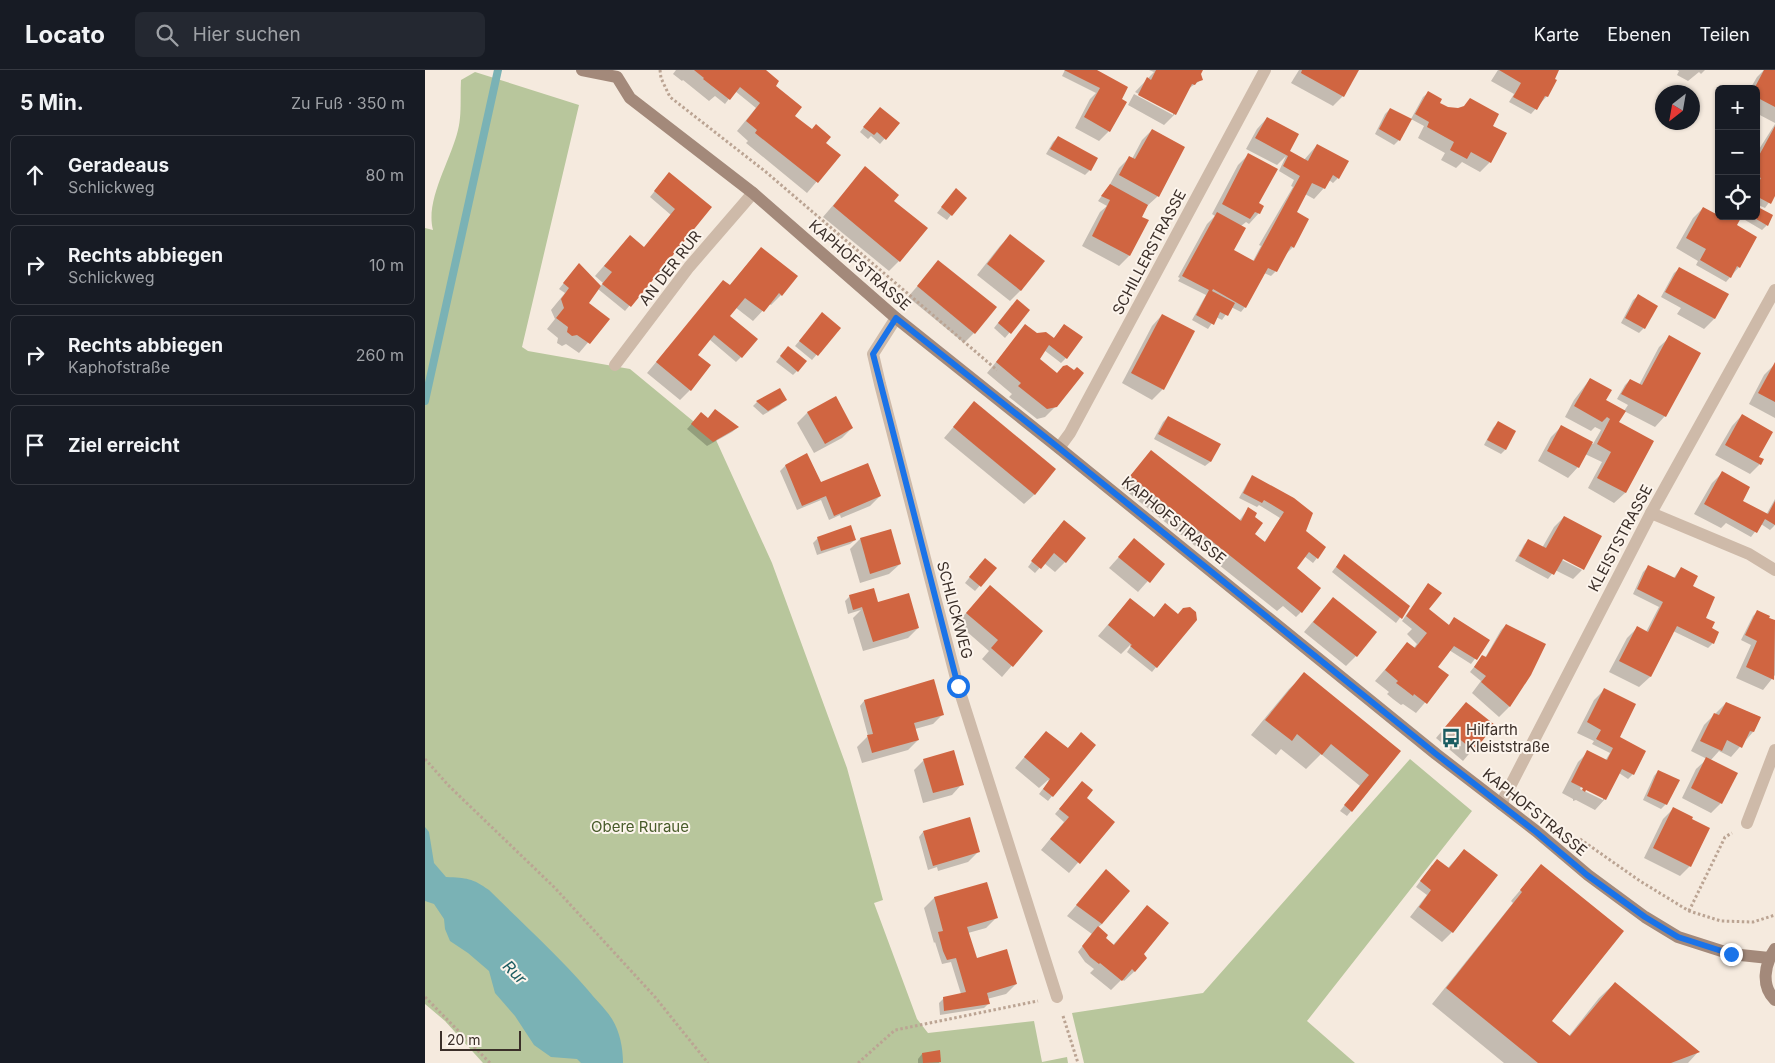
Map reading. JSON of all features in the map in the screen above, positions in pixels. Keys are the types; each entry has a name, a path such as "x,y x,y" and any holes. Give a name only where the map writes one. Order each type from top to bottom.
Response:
{"main road":[{"name":"KAPHOFSTRASSE","path":"582,70 618,73 630,98 753,192 896,318 1595,880 1645,917 1678,937 1731,954 1772,954"},
{"path":"1772,954 1765,972 1766,985 1775,1000"}],"street":[{"name":"SCHILLERSTRASSE","path":"1059,448 1070,433 1136,312 1265,70"},
{"name":"AN DER RUR","path":"615,365 689,267 753,192"},
{"name":"KLEISTSTRASSE","path":"1501,804 1651,513 1775,290"},
{"name":"SCHLICKWEG","path":"896,318 873,354 879,384 958,686 1057,997"},
{"path":"1651,513 1749,554 1775,570"},
{"path":"1747,823 1775,750"}],"path":[{"path":"425,759 449,785 555,888 655,997 708,1063"},
{"path":"1689,911 1725,837 1747,823"},
{"path":"1574,835 1640,881 1689,911 1721,921 1753,922 1775,915"},
{"path":"425,997 490,1063"},
{"path":"858,1063 895,1030 1057,997 1077,1063"}],"green space":[{"name":"Obere Ruraue","path":"475,72 579,105 522,347 528,351 630,369 716,440 772,563 847,768 883,900 874,903 917,1019 928,1033 1034,1021 1042,1062 1067,1057 1068,1063 483,1063 445,1021 425,1004 425,228 433,230 431,218 436,193 458,130 461,80"},
{"path":"1410,759 1472,811 1307,1021 1355,1063 1084,1063 1072,1013 1203,993"}],"water":[{"name":"Rur","path":"425,827 429,832 434,863 446,877 469,879 489,890 564,963 603,1007 617,1029 622,1046 623,1063 581,1063 577,1059 551,1057 534,1045 515,1016 495,993 489,971 450,941 445,929 444,919 434,904 425,901"}],"building":[{"path":"694,70 766,70 779,81 776,86 802,107 795,116 812,129 816,124 831,137 826,143 841,155 818,183 755,133 757,130 746,121 760,103 740,87 730,100"},
{"path":"1064,70 1097,70 1128,87 1122,99 1127,102 1110,132 1084,117 1100,88"},
{"path":"1156,70 1203,70 1201,74 1203,80 1195,85 1192,84 1176,115 1138,95 1147,77 1151,80"},
{"path":"1302,70 1359,70 1344,97 1301,73"},
{"path":"1499,70 1559,70 1555,79 1557,80 1548,97 1545,96 1537,110 1513,97 1521,83"},
{"path":"1764,70 1775,70 1775,107 1760,99 1760,85 1756,85"},
{"path":"1428,91 1442,99 1440,103 1448,107 1458,108 1464,106 1470,98 1499,114 1493,126 1507,133 1491,163 1471,152 1467,159 1450,150 1454,142 1427,127 1429,122 1415,114"},
{"path":"880,107 900,123 886,140 877,132 874,135 863,127"},
{"path":"1390,108 1412,119 1400,141 1379,129"},
{"path":"1267,117 1299,134 1290,151 1308,161 1317,144 1349,161 1339,179 1333,175 1325,189 1312,183 1297,212 1309,219 1294,248 1291,246 1277,272 1268,268 1246,308 1213,289 1212,291 1235,303 1228,316 1220,312 1214,325 1196,315 1209,290 1182,276 1217,212 1246,228 1234,250 1254,261 1300,176 1283,166 1288,156 1255,138"},
{"path":"1775,126 1775,196 1771,204 1760,198 1760,154"},
{"path":"1152,129 1185,147 1159,197 1119,175 1129,156 1135,159"},
{"path":"1058,136 1098,158 1091,171 1050,149"},
{"path":"1248,153 1278,169 1259,203 1264,206 1260,214 1255,212 1250,219 1222,204"},
{"path":"865,166 899,195 894,201 928,228 900,262 833,206"},
{"path":"669,172 712,207 631,307 602,284 612,272 604,266 630,235 644,247 675,209 654,191"},
{"path":"1110,184 1148,205 1142,217 1149,220 1130,256 1092,236 1110,200 1101,196"},
{"path":"956,188 967,198 952,216 941,207"},
{"path":"1703,207 1715,213 1715,220 1740,220 1737,225 1757,237 1740,268 1737,266 1731,278 1700,260 1706,249 1686,238"},
{"path":"1760,208 1773,215 1768,226 1758,220 1760,220"},
{"path":"1010,234 1045,261 1021,291 987,264"},
{"path":"761,247 798,276 782,296 779,293 764,312 745,298 730,316 758,339 742,358 714,335 698,355 711,365 691,391 656,362 723,280 730,285"},
{"path":"938,260 997,307 975,334 917,286"},
{"path":"579,263 601,286 589,303 610,319 590,344 577,335 572,336 567,332 568,327 556,318 564,308 561,299 569,288 563,283"},
{"path":"1679,267 1729,294 1715,319 1665,292"},
{"path":"1638,294 1658,306 1645,329 1625,318"},
{"path":"1017,299 1030,310 1011,334 998,323"},
{"path":"822,312 841,328 818,356 799,341"},
{"path":"1162,314 1195,331 1164,390 1131,373"},
{"path":"1025,324 1037,333 1046,332 1054,338 1064,324 1083,337 1067,359 1049,345 1040,359 1057,373 1063,366 1067,365 1074,370 1077,367 1084,373 1057,407 1047,409 1018,386 1021,383 996,362"},
{"path":"1669,335 1701,353 1666,417 1621,394 1630,379 1642,385"},
{"path":"788,346 807,361 798,372 780,356"},
{"path":"1775,362 1775,402 1758,393"},
{"path":"1590,378 1612,390 1606,400 1626,411 1619,422 1654,441 1626,493 1597,478 1611,452 1597,444 1610,419 1607,417 1602,422 1574,406"},
{"path":"780,388 787,400 768,411 756,401"},
{"path":"836,396 853,428 825,444 807,412"},
{"path":"974,401 1056,469 1035,495 953,427"},
{"path":"715,409 739,427 713,442 691,424 701,412 708,418"},
{"path":"1742,414 1773,432 1759,457 1764,459 1761,465 1725,445"},
{"path":"1168,416 1221,444 1211,462 1158,434"},
{"path":"1498,421 1516,431 1506,450 1487,440"},
{"path":"1561,425 1593,442 1579,468 1547,451"},
{"path":"1151,450 1241,521 1248,507 1257,513 1255,517 1263,523 1255,534 1265,542 1284,512 1264,500 1262,503 1243,493 1252,475 1294,498 1313,513 1306,531 1326,547 1318,559 1309,552 1297,568 1321,588 1302,613 1130,476"},
{"path":"807,453 821,482 868,463 881,496 834,516 826,496 802,506 785,465"},
{"path":"1722,471 1750,487 1743,501 1768,514 1775,501 1775,525 1765,519 1757,533 1704,504"},
{"path":"1564,516 1602,536 1584,570 1563,559 1554,575 1519,556 1528,539 1546,548"},
{"path":"1064,520 1086,538 1066,563 1054,553 1041,569 1031,561"},
{"path":"851,525 856,540 821,551 817,537"},
{"path":"891,529 901,564 870,574 860,538"},
{"path":"1134,538 1165,564 1150,583 1118,557"},
{"path":"1344,554 1410,606 1402,619 1336,567"},
{"path":"985,558 997,568 981,587 969,577"},
{"path":"1648,565 1675,578 1681,567 1698,576 1693,586 1715,597 1706,618 1715,622 1712,628 1719,632 1714,644 1677,626 1651,677 1619,661 1637,626 1648,632 1663,602 1637,589"},
{"path":"1428,583 1442,593 1429,609 1449,625 1454,617 1490,640 1477,660 1454,646 1438,667 1449,675 1427,704 1396,683 1398,681 1385,670 1407,642 1415,648 1427,633 1406,616"},
{"path":"990,585 1043,631 1013,667 991,648 998,640 966,613"},
{"path":"874,588 878,602 909,593 919,628 873,642 862,607 853,610 849,595"},
{"path":"1333,597 1377,632 1357,657 1313,622"},
{"path":"1130,598 1154,617 1165,603 1178,614 1183,608 1190,607 1196,612 1197,620 1157,668 1108,625"},
{"path":"1757,610 1775,620 1774,680 1746,667 1757,641 1745,635"},
{"path":"1506,624 1546,644 1531,675 1510,707 1481,682 1486,676 1474,667 1482,655 1486,657"},
{"path":"1304,672 1401,751 1352,812 1344,805 1369,775 1331,744 1322,755 1297,734 1292,741 1265,720"},
{"path":"934,679 944,715 914,723 919,740 872,753 867,735 873,734 864,700"},
{"path":"1604,688 1636,704 1620,737 1646,751 1634,775 1622,769 1606,800 1586,790 1585,792 1582,790 1583,788 1571,782 1587,750 1607,760 1613,748 1596,739 1601,730 1587,722"},
{"path":"1466,702 1495,725 1474,751 1445,727"},
{"path":"1726,702 1761,717 1754,732 1750,731 1742,748 1727,740 1722,751 1700,741 1714,713 1719,715"},
{"path":"1046,731 1068,748 1081,732 1096,745 1053,797 1043,789 1050,779 1024,757"},
{"path":"954,750 964,785 933,793 923,759"},
{"path":"1706,757 1738,773 1722,804 1691,788"},
{"path":"1658,770 1680,780 1667,805 1647,796"},
{"path":"1082,781 1093,790 1087,798 1115,822 1080,864 1050,839 1069,817 1059,809"},
{"path":"1673,807 1710,828 1691,867 1653,848"},
{"path":"970,817 980,852 933,866 923,831"},
{"path":"1464,849 1498,875 1453,933 1419,907 1431,890 1420,881 1437,859 1449,868"},
{"path":"1541,864 1624,931 1552,1021 1570,1036 1615,982 1700,1052 1671,1063 1538,1063 1446,988 1522,892 1520,890"},
{"path":"1106,869 1130,891 1102,924 1076,905"},
{"path":"987,882 998,918 967,927 977,958 1007,949 1017,984 987,993 990,1004 944,1011 943,997 966,992 956,958 947,960 943,951 938,932 943,931 934,897"},
{"path":"1147,905 1169,923 1144,954 1147,958 1135,972 1132,969 1122,981 1090,957 1082,946 1098,926 1108,935 1106,938 1114,945"},
{"path":"940,1050 941,1062 923,1063 922,1053"}],"waterway":[{"path":"425,401 498,70"}],"place":[{"name":"Hilfarth Kleiststraße","path":"1451,738"}],"route":[{"path":"958,686 879,384 873,354 896,318 1587,875 1645,917 1678,937 1731,954"}]}
